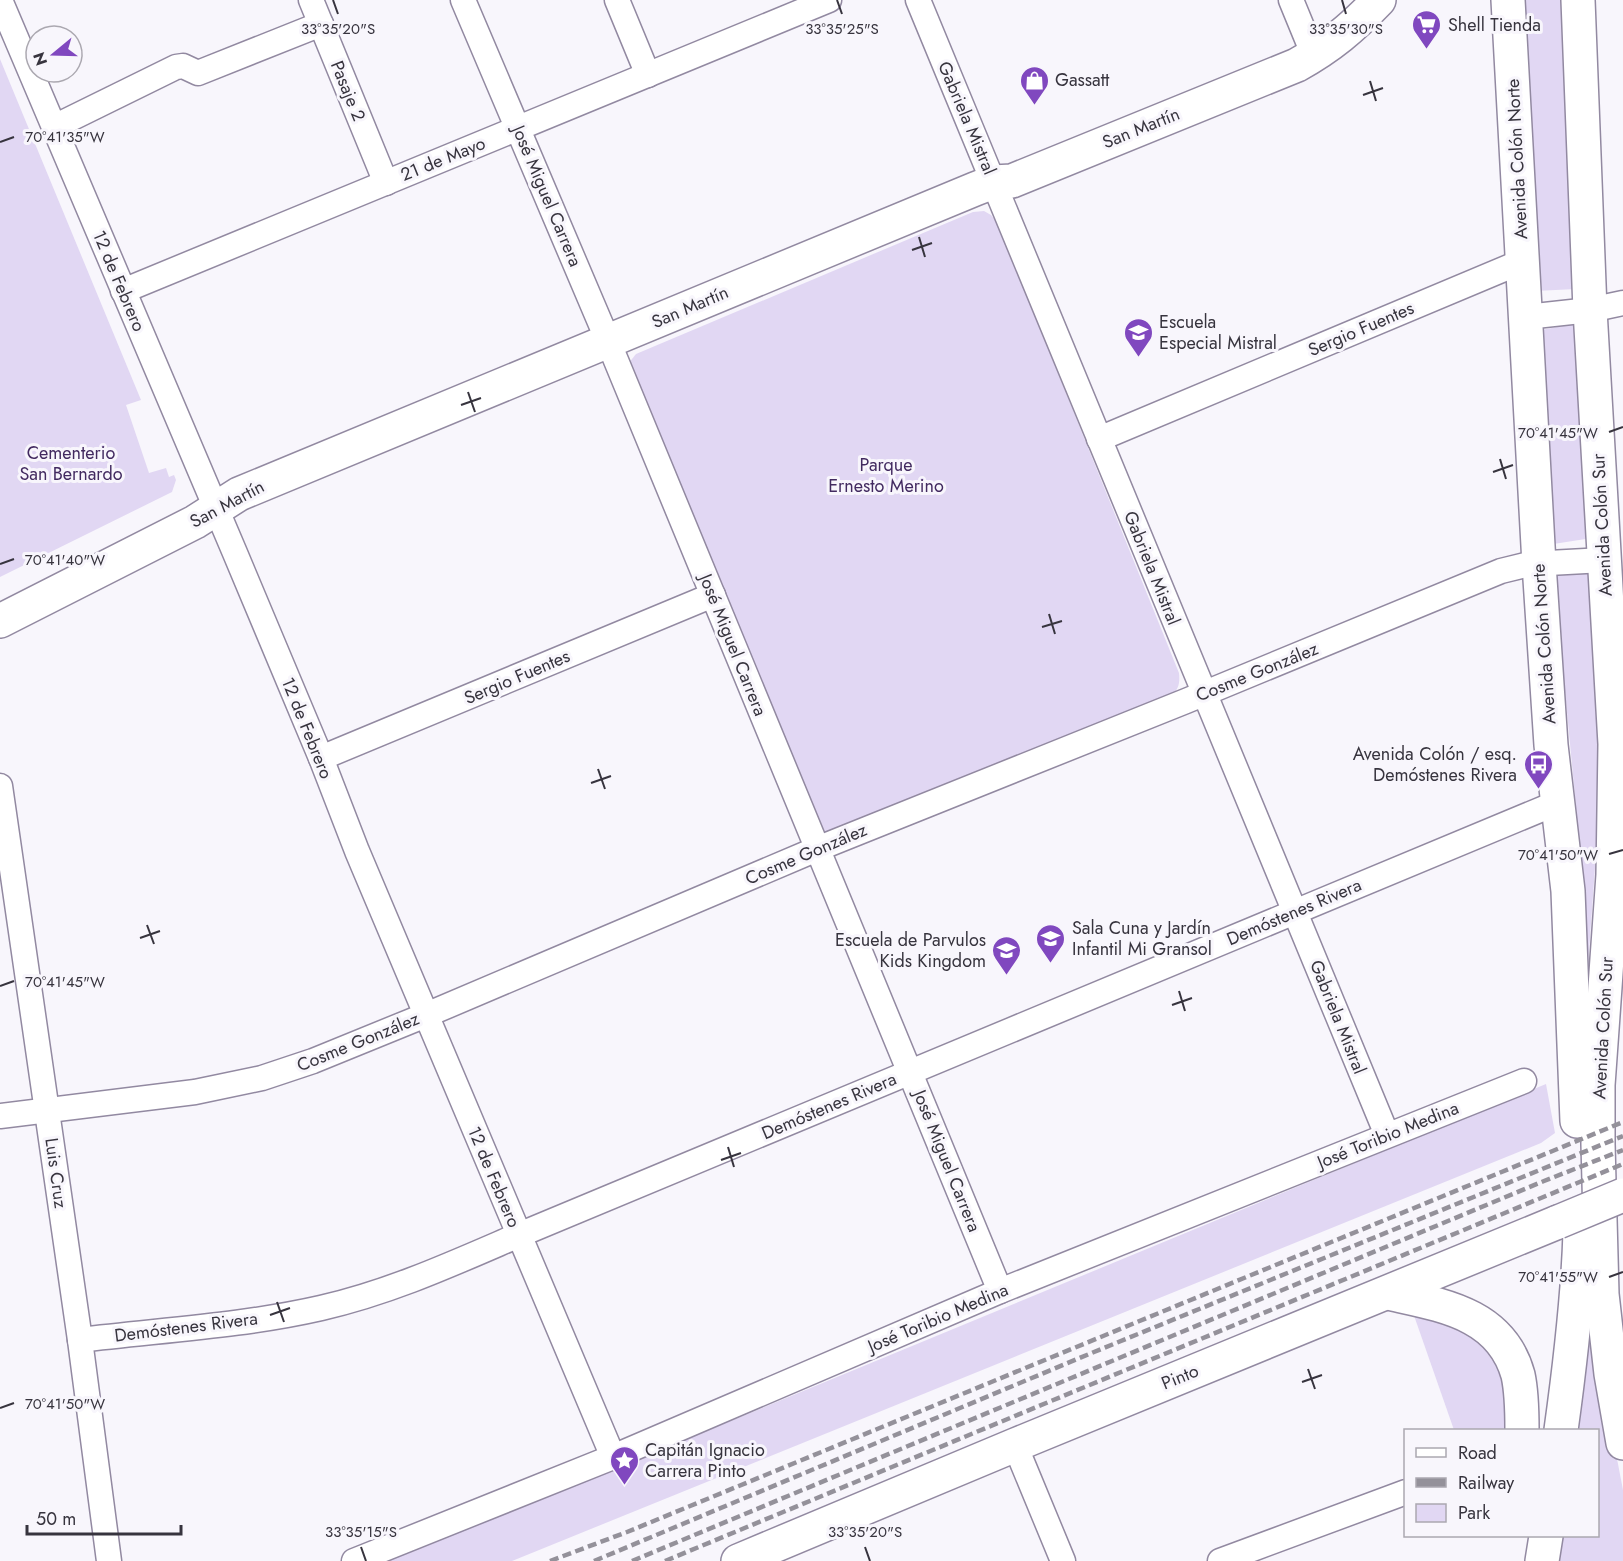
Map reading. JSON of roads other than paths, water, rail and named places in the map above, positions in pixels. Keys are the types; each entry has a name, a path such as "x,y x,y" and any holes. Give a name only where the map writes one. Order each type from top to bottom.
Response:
{"main road":[{"name":"San Martín","path":"0,621 195,522 239,494 993,182 1012,181 1280,72 1314,56 1344,34 1379,0"},
{"name":"Avenida Colón Norte","path":"1508,0 1551,745 1568,891 1580,1228 1579,1274 1561,1429"},
{"name":"Avenida Colón Sur","path":"1578,0 1590,310 1615,744 1613,875 1598,1085 1602,1294 1611,1374 1623,1443"},
{"name":"Pinto","path":"738,1561 1623,1195"},
{"path":"1388,1293 1461,1313 1474,1319 1499,1338 1508,1349 1518,1375 1522,1429"},
{"path":"1528,1537 1531,1561"},
{"path":"1542,1561 1546,1537"}],"street":[{"name":"12 de Febrero","path":"0,0 321,758 357,851 613,1457"},
{"name":"Pasaje 2","path":"311,0 386,183"},
{"name":"José Miguel Carrera","path":"463,0 608,341 1000,1291"},
{"path":"617,0 648,75"},
{"name":"21 de Mayo","path":"123,291 829,0"},
{"name":"Gabriela Mistral","path":"918,0 1387,1135"},
{"path":"1291,0 1314,56"},
{"path":"54,128 176,67 185,67 198,73 321,24"},
{"name":"Sergio Fuentes","path":"1099,439 1523,261"},
{"path":"1526,317 1590,310 1623,303"},
{"name":"Cosme González","path":"0,1116 195,1092 251,1081 313,1061 817,849 1511,568 1604,560"},
{"name":"Sergio Fuentes","path":"321,758 713,595"},
{"name":"Luis Cruz","path":"0,786 110,1561"},
{"name":"Demóstenes Rivera","path":"80,1340 249,1321 322,1308 396,1287 1559,802"},
{"name":"José Toribio Medina","path":"354,1561 613,1457 1000,1291 1524,1081"},
{"path":"1015,1445 1063,1561"},
{"path":"1220,1561 1404,1493"}],"railway":[{"path":"550,1561 627,1532 1623,1122"},
{"path":"594,1561 1094,1352 1623,1136"},
{"path":"632,1561 1623,1150"},
{"path":"665,1561 1623,1164"}],"place":[{"name":"Shell Tienda","path":"1427,50"},
{"name":"Gassatt","path":"1034,106"},
{"name":"Escuela Especial Mistral","path":"1138,358"},
{"name":"Avenida Colón / esq. Demóstenes Rivera","path":"1538,790"},
{"name":"Sala Cuna y Jardín Infantil Mi Gransol","path":"1051,964"},
{"name":"Escuela de Parvulos Kids Kingdom","path":"1007,976"},
{"name":"Capitán Ignacio Carrera Pinto","path":"624,1486"}],"park label":[{"name":"Cementerio San Bernardo","path":"71,463"},
{"name":"Parque Ernesto Merino","path":"886,475"}]}
